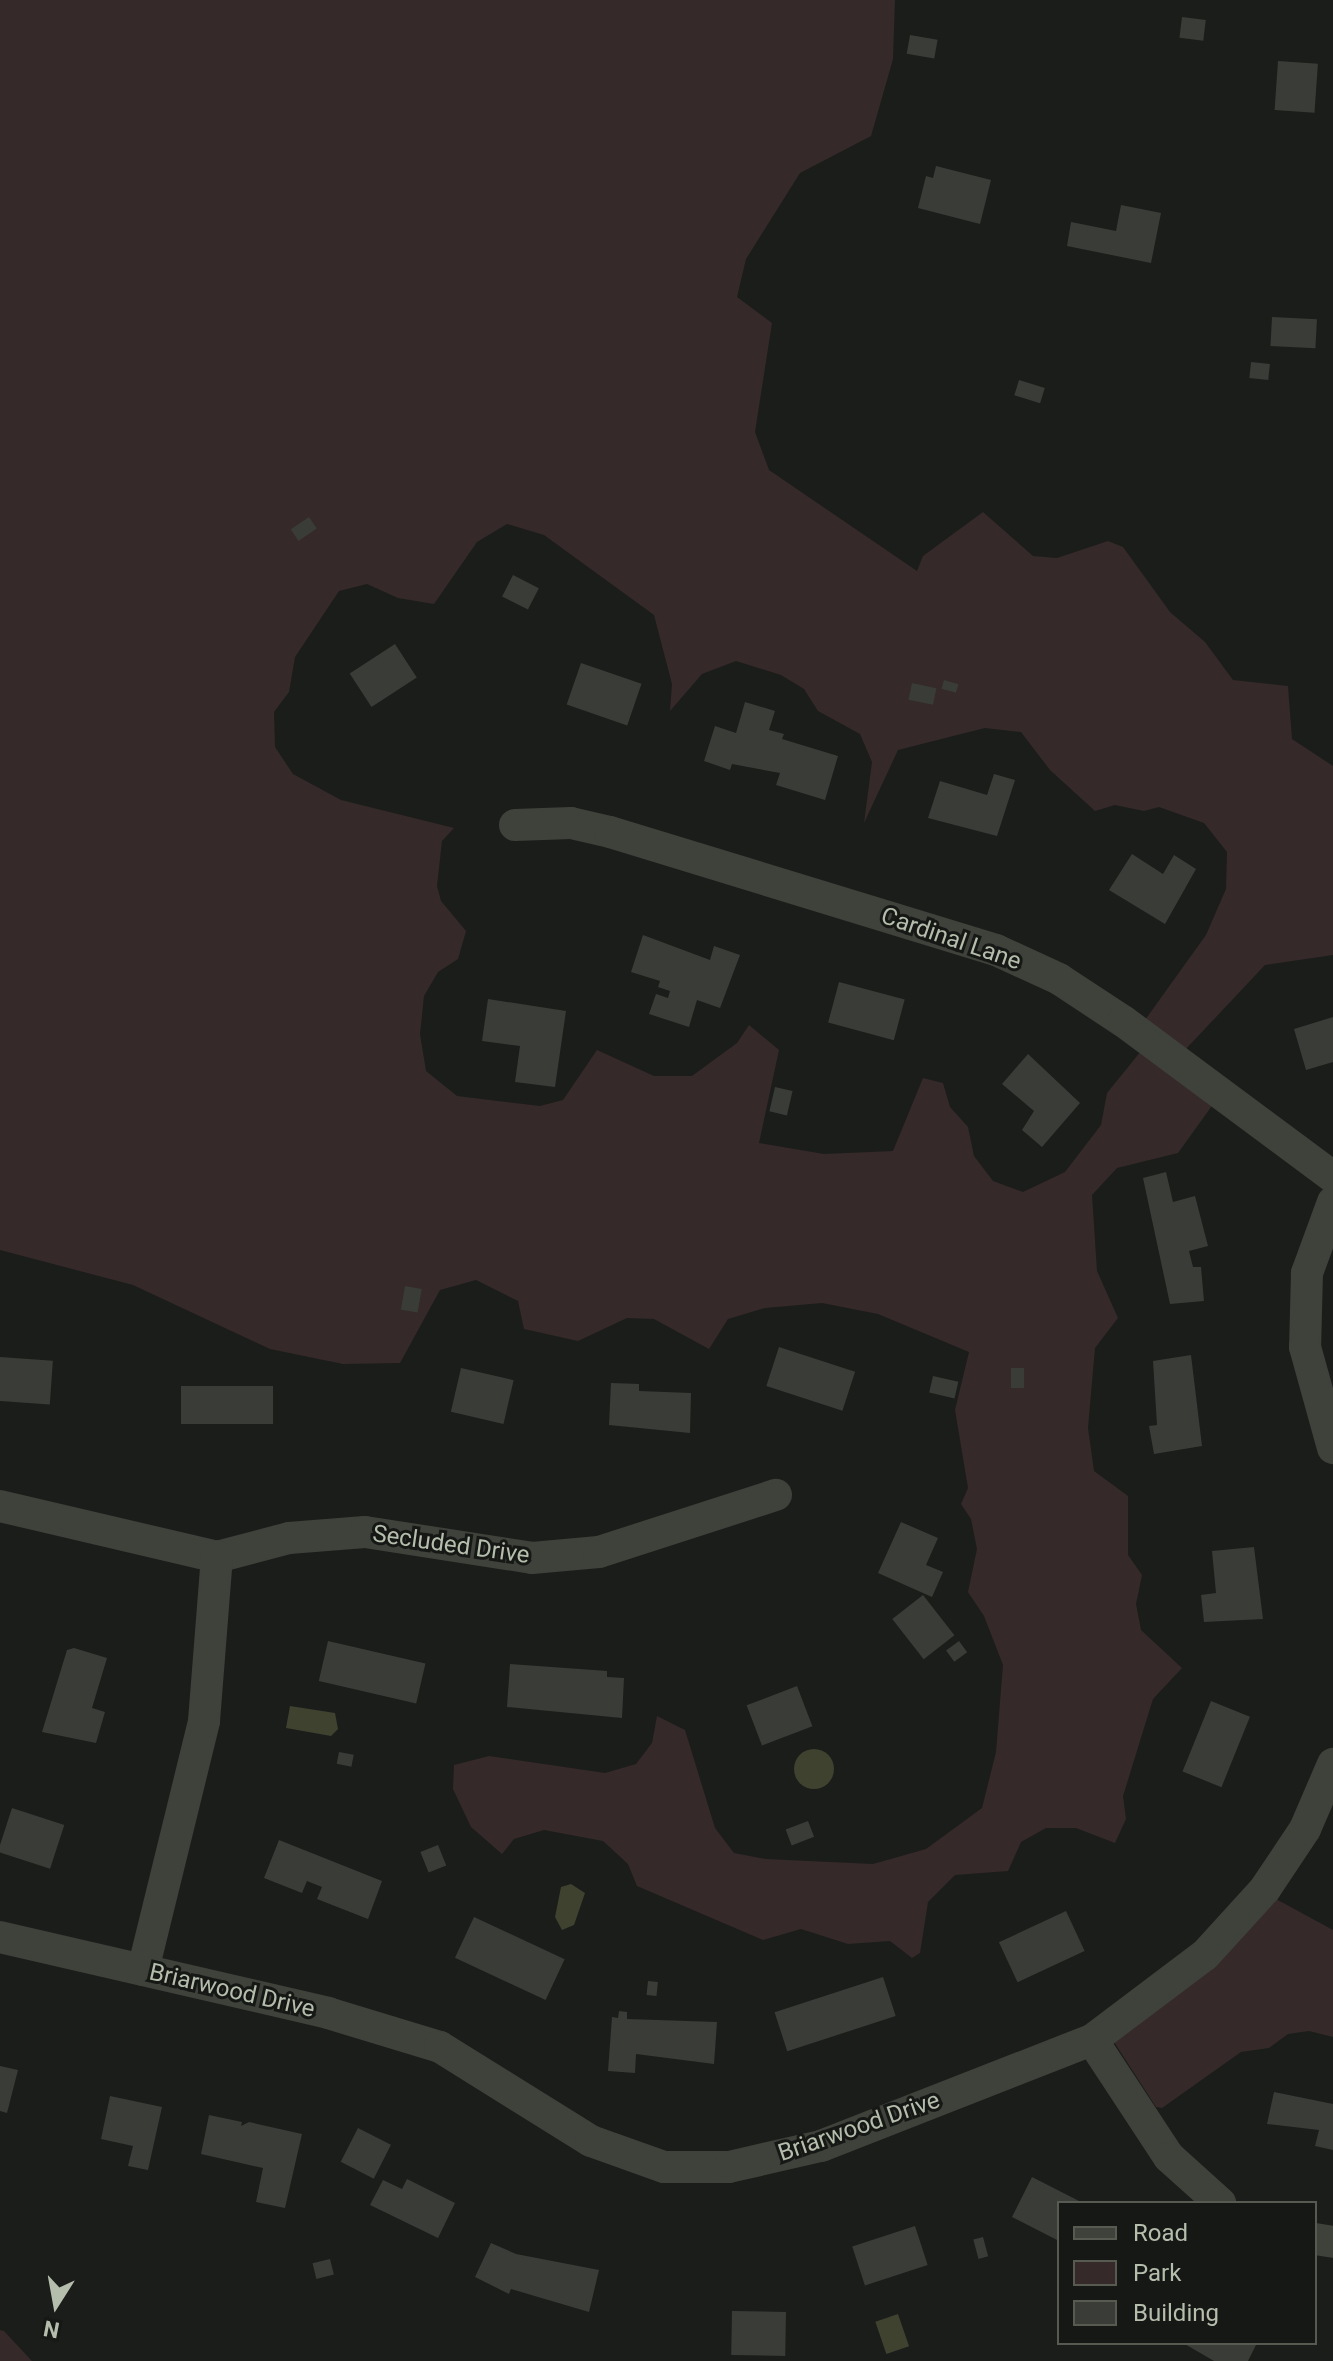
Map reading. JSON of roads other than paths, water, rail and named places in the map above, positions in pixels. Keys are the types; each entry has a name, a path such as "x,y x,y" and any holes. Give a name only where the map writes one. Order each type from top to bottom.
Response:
{"street":[{"name":"Cardinal Lane","path":"515,825 571,823 610,832 996,950 1059,979 1123,1021 1333,1177"},
{"path":"1333,1202 1307,1273 1305,1347 1333,1448"},
{"name":"Secluded Drive","path":"0,1506 217,1557 289,1538 365,1532 532,1558 599,1552 776,1495"},
{"path":"143,1970 204,1721 217,1557"},
{"name":"Briarwood Drive","path":"0,1937 328,2013 440,2047 591,2141 664,2167 729,2167 821,2146 1092,2040 1205,1955 1265,1889 1305,1829 1333,1764"},
{"path":"1092,2040 1169,2157 1218,2201"}]}
